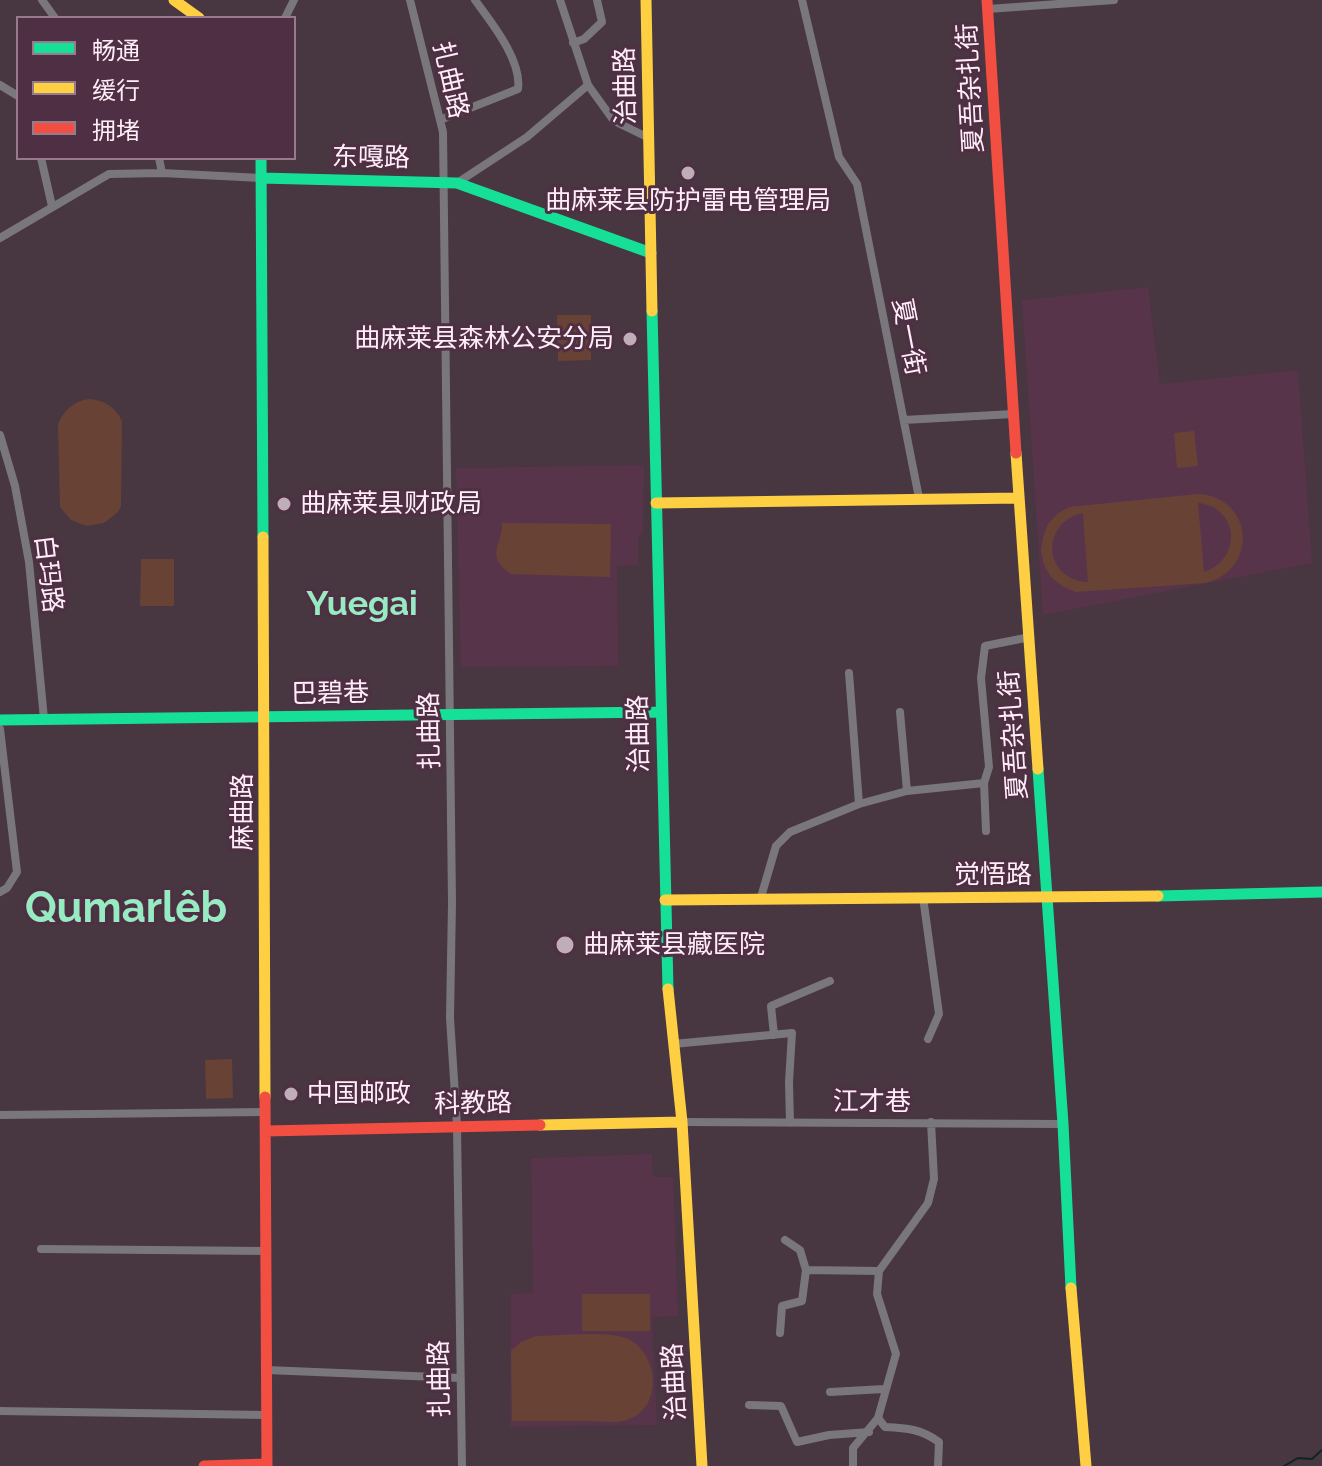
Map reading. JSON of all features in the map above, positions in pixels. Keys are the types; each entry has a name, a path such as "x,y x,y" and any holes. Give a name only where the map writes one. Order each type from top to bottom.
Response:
{"main road":[{"path":"174,0 196,16"},
{"name":"治曲路","path":"646,0 666,972 682,1122 702,1466"},
{"name":"夏吾杂扎街","path":"987,4 1063,1124 1073,1332 1086,1466"},
{"name":"麻曲路","path":"261,160 267,1465"},
{"name":"东嘎路","path":"261,178 457,183 651,253"},
{"path":"656,503 1019,498"},
{"name":"巴碧巷","path":"0,720 660,712"},
{"name":"觉悟路","path":"665,900 1322,892"},
{"name":"科教路","path":"266,1131 682,1122"},
{"path":"204,1466 267,1465"}],"street":[{"name":"扎曲路","path":"410,0 443,132 450,714 450,1018 457,1126 462,1466"},
{"path":"440,120 518,89 519,80 506,43 475,0"},
{"path":"560,0 588,85 614,121 649,138"},
{"path":"573,43 584,39 602,22 597,0"},
{"name":"夏一街","path":"802,0 839,157 857,184 919,498"},
{"path":"987,4 1114,0"},
{"path":"457,183 527,137 588,85"},
{"path":"41,160 52,206"},
{"path":"159,160 162,173"},
{"name":"东嘎路","path":"0,238 109,174 261,178"},
{"path":"904,420 1013,414"},
{"name":"白玛路","path":"0,435 29,562 44,719"},
{"path":"986,831 984,783 989,767 981,678 985,646 1030,637"},
{"path":"849,673 859,804"},
{"path":"900,712 907,791"},
{"path":"0,729 17,872 7,888 0,892"},
{"path":"761,897 776,846 790,832 859,804 907,791 984,783"},
{"path":"923,897 939,1014 928,1039"},
{"path":"774,1035 771,1006 830,981"},
{"path":"673,1044 792,1033 790,1123"},
{"path":"0,1115 265,1112"},
{"name":"江才巷","path":"682,1122 1063,1124"},
{"path":"853,1466 853,1448 878,1418 896,1354 877,1294 879,1271 928,1203 934,1179 931,1122"},
{"path":"780,1333 782,1306 802,1301 806,1270 800,1250 785,1240"},
{"path":"41,1249 266,1251"},
{"path":"806,1270 879,1271"},
{"path":"267,1370 460,1378"},
{"path":"830,1392 884,1389"},
{"path":"749,1405 781,1406 797,1442 829,1435 869,1432"},
{"path":"0,1411 267,1415"},
{"path":"878,1418 885,1427 912,1428 928,1433 939,1442 938,1466"}],"shaded area":[{"path":"1148,287 1160,384 1298,370 1312,563 1043,615 1022,300"},
{"path":"557,315 591,315 591,360 558,361"},
{"path":"89,399 109,405 122,421 121,506 104,523 87,526 71,520 60,507 58,424 70,407"},
{"path":"1194,431 1198,466 1177,468 1174,433"},
{"path":"644,465 643,531 638,538 638,565 617,566 618,666 461,667 456,468"},
{"path":"1198,494 1217,498 1230,507 1239,520 1243,535 1241,550 1235,564 1222,576 1205,583 1075,592 1051,577 1041,551 1048,524 1069,507","holes":["1198,503 1222,514 1231,534 1225,556 1204,572","1083,514 1088,582 1073,579 1062,572 1052,551 1053,539 1059,528 1068,519"]},
{"path":"502,523 611,524 610,577 511,574 498,562"},
{"path":"141,559 174,559 174,606 140,606"},
{"path":"232,1059 233,1098 206,1099 205,1060"},
{"path":"652,1154 653,1177 673,1177 678,1316 652,1317 657,1425 510,1427 511,1294 533,1293 531,1158"},
{"path":"582,1294 650,1294 650,1331 582,1331"},
{"path":"596,1334 628,1339 647,1357 651,1370 651,1396 645,1407 636,1416 619,1422 512,1421 511,1351 521,1342 536,1336"}],"waterway":[{"path":"1284,1466 1298,1458 1312,1459 1322,1450"}],"traffic: fast":[{"path":"261,160 263,537"},
{"path":"261,178 457,183 651,253"},
{"path":"652,311 668,989"},
{"path":"0,720 660,712"},
{"path":"1038,769 1063,1124 1071,1288"},
{"path":"1158,896 1322,892"}],"traffic: slow":[{"path":"174,0 196,16"},
{"path":"646,0 652,311"},
{"path":"1016,453 1038,769"},
{"path":"656,503 1019,498"},
{"path":"263,537 265,1097"},
{"path":"665,900 1158,896"},
{"path":"668,989 682,1122 702,1466"},
{"path":"540,1125 682,1122"},
{"path":"1071,1288 1086,1466"}],"traffic: jam":[{"path":"987,0 1016,453"},
{"path":"265,1097 267,1466"},
{"path":"266,1131 540,1125"},
{"path":"204,1466 267,1464"}],"place":[{"name":"曲麻莱县防护雷电管理局","path":"688,173"},
{"name":"曲麻莱县森林公安分局","path":"630,339"},
{"name":"曲麻莱县财政局","path":"284,504"},
{"name":"曲麻莱县藏医院","path":"565,945"},
{"name":"中国邮政","path":"291,1094"}],"district":[{"name":"Yuegai","path":"362,605"},
{"name":"Qumarlêb","path":"126,909"}]}
